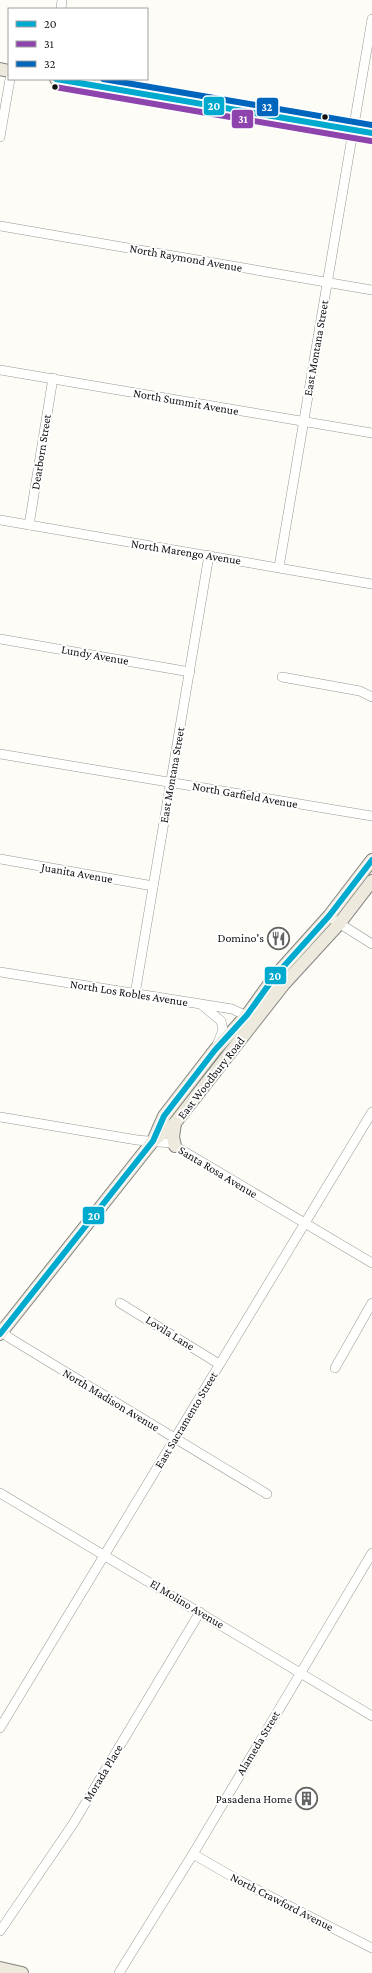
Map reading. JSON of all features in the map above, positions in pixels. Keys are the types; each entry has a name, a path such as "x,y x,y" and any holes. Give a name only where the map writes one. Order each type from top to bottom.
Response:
{"main road":[{"path":"62,80 372,133"},
{"name":"East Woodbury Road","path":"1,1331 153,1141 175,1123 251,1018 372,860"},
{"name":"East Woodbury Road","path":"296,960 340,924 372,881"},
{"name":"East Woodbury Road","path":"153,1141 164,1116 215,1050 251,1018"},
{"path":"175,1123 173,1137 175,1146"},
{"path":"0,1968 22,1973"}],"street":[{"name":"East Montana Street","path":"279,567 372,19"},
{"path":"0,137 10,80"},
{"name":"North Raymond Avenue","path":"0,226 372,290"},
{"name":"North Summit Avenue","path":"0,370 372,433"},
{"name":"Dearborn Street","path":"29,525 53,378"},
{"name":"North Marengo Avenue","path":"0,520 161,549 209,555 372,584"},
{"name":"East Montana Street","path":"135,994 172,782 209,555"},
{"name":"Lundy Avenue","path":"0,639 190,672"},
{"path":"282,678 360,691 372,697"},
{"name":"North Garfield Avenue","path":"0,754 372,816"},
{"name":"Juanita Avenue","path":"0,859 153,886"},
{"path":"329,916 372,944"},
{"name":"North Los Robles Avenue","path":"0,972 234,1010 251,1018"},
{"path":"202,1005 221,1021 223,1030 215,1050"},
{"name":"East Sacramento Street","path":"0,1728 372,1112"},
{"name":"Santa Rosa Avenue","path":"0,1117 170,1143 372,1264"},
{"name":"Lovila Lane","path":"120,1303 219,1364"},
{"path":"335,1368 372,1303"},
{"name":"North Madison Avenue","path":"1,1331 8,1337 267,1494"},
{"name":"El Molino Avenue","path":"0,1493 372,1716"},
{"name":"Alameda Street","path":"119,1973 193,1854 372,1553"},
{"name":"Morada Place","path":"0,1931 73,1824 200,1612"},
{"name":"North Crawford Avenue","path":"193,1854 238,1880 372,1948"}],"transit line":[{"name":"20","path":"62,80 372,133"},
{"name":"32","path":"109,80 372,125"},
{"name":"31","path":"55,87 371,141"},
{"name":"20","path":"0,1334 153,1141 164,1116 215,1050 247,1015 275,976 329,916 372,860"}],"place":[{"name":"Domino's","path":"279,938"},
{"name":"Pasadena Home","path":"307,1799"}]}
